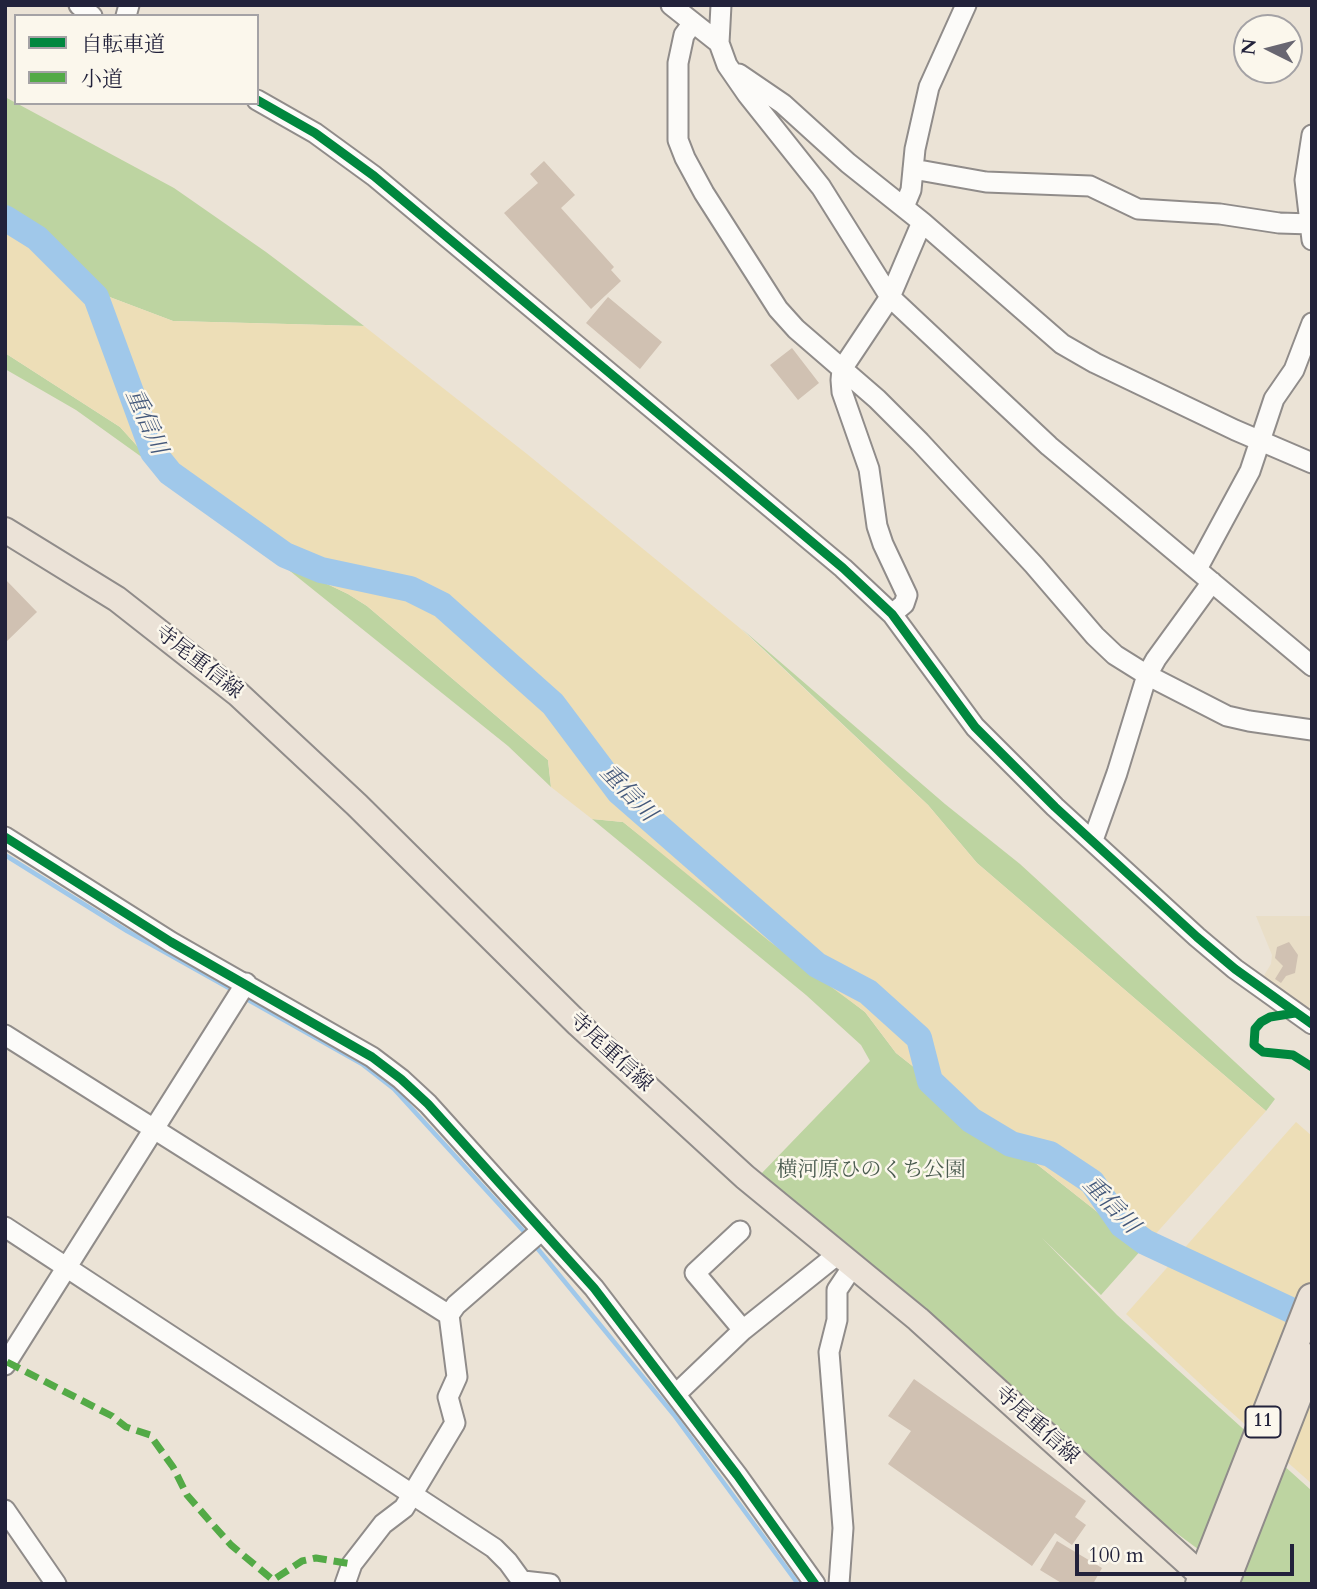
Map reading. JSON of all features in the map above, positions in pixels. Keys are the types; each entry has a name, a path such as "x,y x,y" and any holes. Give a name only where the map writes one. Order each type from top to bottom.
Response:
{"highway":[{"name":"11","path":"1214,1572 1312,1298"},
{"name":"11","path":"1214,1572 1312,1357"}],"main road":[{"name":"寺尾重信線","path":"5,530 117,599 238,694 357,805 578,1024 745,1177 918,1319 1214,1572"}],"street":[{"path":"671,5 719,43"},
{"path":"721,5 719,43 727,65 821,187 890,297 1049,446 1312,666"},
{"path":"904,207 911,190 915,149 929,87 966,5"},
{"path":"693,23 684,35 678,63 678,140 685,158 778,309 803,336 877,400 920,442 1115,655 1147,675 1227,716 1249,722 1312,730"},
{"path":"727,65 783,104 848,163 1077,354 1261,441 1308,455"},
{"path":"259,101 315,134 374,176 843,568 892,614 975,727 1055,807 1197,937 1235,969 1312,1024"},
{"path":"913,169 986,182 1070,183 1090,186 1138,209 1220,214 1311,229 1306,180 1312,135"},
{"path":"892,614 904,604 907,595 877,526 869,469 842,392 842,369 890,297 922,222"},
{"path":"1093,840 1147,675 1204,576 1250,471 1274,399 1294,370 1312,323"},
{"path":"5,837 172,942 372,1057 401,1079 428,1104 594,1288 737,1475 815,1584"},
{"path":"5,1365 246,983"},
{"path":"5,1035 449,1315"},
{"path":"5,1227 494,1548 523,1583 550,1584"},
{"path":"345,1584 352,1564 383,1524 404,1508 455,1423 448,1397 457,1377 449,1315 456,1305 542,1230"},
{"path":"740,1231 695,1273 743,1330"},
{"path":"676,1395 743,1330 846,1260"},
{"path":"839,1584 843,1528 829,1352 837,1320 837,1290 846,1260"},
{"path":"5,1510 56,1584"}],"shaded area":[{"path":"1256,916 1312,916 1312,993 1309,1008 1263,977 1271,964 1272,955"}],"green space":[{"path":"5,97 14,102 14,105 20,105 174,188 266,252 364,326 173,321 99,293 51,241 5,211"},
{"path":"5,353 120,427 157,468 76,410 5,369"},
{"path":"275,559 367,606 548,760 551,787 508,746"},
{"path":"742,629 945,804 1020,864 1129,964 1275,1099 1266,1111 977,863 928,805"},
{"name":"横河原ひのくち公園","path":"592,819 623,822 865,1012 896,1053 1143,1248 1101,1295 1042,1238 1117,1315 1312,1491 1312,1584 1245,1584 1140,1506 760,1175 870,1061 861,1045 806,995"}],"sand":[{"path":"5,211 51,241 99,293 173,321 364,326 527,454 741,629 928,805 977,863 1266,1111 1143,1248 896,1053 865,1012 769,941 623,822 592,819 551,787 548,760 367,606 275,559 157,468 120,427 5,353"},
{"path":"1296,1122 1312,1136 1312,1484 1126,1314"}],"building":[{"path":"544,161 575,195 561,208 614,267 611,270 621,281 591,309 504,213 538,183 530,174"},
{"path":"608,297 662,342 640,369 586,323"},
{"path":"792,348 819,383 798,400 770,365"},
{"path":"5,579 37,612 5,643"},
{"path":"1289,942 1298,955 1295,973 1286,976 1281,983 1275,979 1283,966 1275,958 1277,947"},
{"path":"914,1379 1086,1501 1075,1517 1086,1525 1072,1545 1055,1533 1032,1566 888,1464 911,1431 888,1416"},
{"path":"1057,1541 1102,1568 1093,1584 1063,1584 1040,1570"}],"waterway":[{"name":"重信川","path":"5,218 37,238 96,297 153,452 170,473 285,555 321,570 410,589 442,605 553,704 619,792 817,965 868,992 919,1038 930,1081 971,1120 1011,1144 1050,1154 1092,1182 1122,1225 1145,1242 1312,1320"},
{"path":"5,855 127,931 236,992"},
{"path":"243,997 362,1064 394,1089 528,1236"},
{"path":"533,1243 674,1415 798,1584"}],"marked path":[{"path":"7,1362 112,1416 126,1427 150,1435 173,1467 187,1495 231,1545 273,1580 302,1561 316,1558 352,1564"}],"cycle path":[{"path":"259,101 315,133 374,176 843,568 892,614 975,727 1055,807 1197,937 1235,969 1312,1024"},
{"path":"5,837 171,942 372,1057 401,1079 428,1104 594,1288 737,1475 815,1584"},
{"path":"1295,1013 1270,1017 1261,1022 1255,1029 1254,1045 1263,1052 1293,1055 1312,1067"}]}
